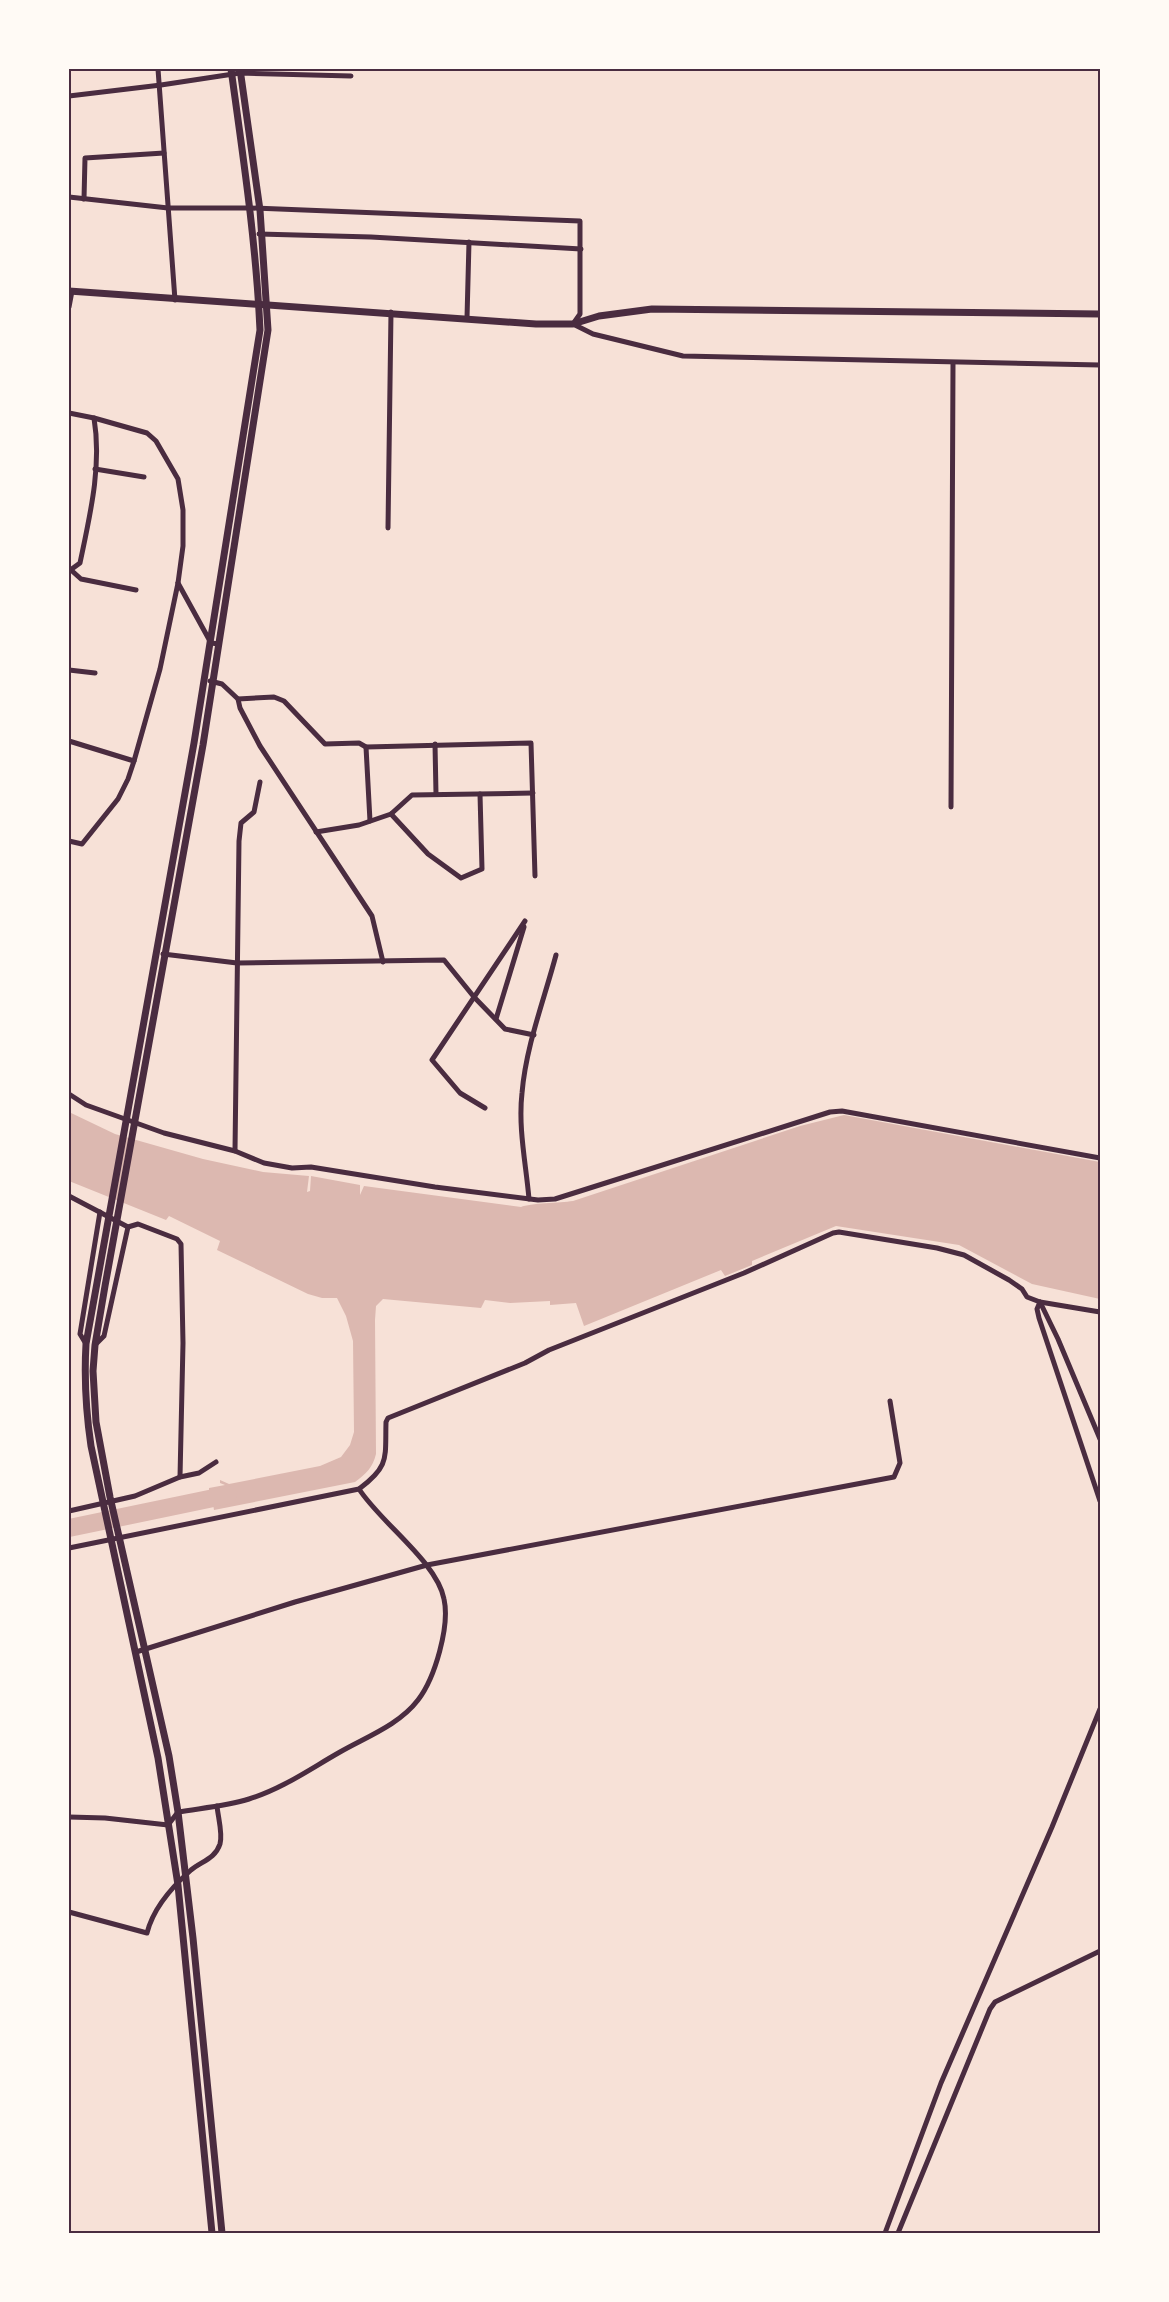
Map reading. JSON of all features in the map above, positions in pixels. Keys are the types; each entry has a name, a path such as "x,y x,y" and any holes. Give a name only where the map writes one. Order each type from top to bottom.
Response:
{"street":[{"path":"158,69 161,85 175,300"},
{"path":"212,2233 178,1885 158,1758 87,1423 84,1371 86,1344 157,953 209,681 219,644 268,330 262,305 251,208 231,71"},
{"path":"69,96 161,85 231,71 351,76"},
{"path":"222,2233 178,1812 96,1422 93,1371 95,1345 165,955 209,681 211,642 260,330 262,234 240,71"},
{"path":"84,199 85,158 164,153"},
{"path":"69,197 168,208 251,208 260,210 468,215 580,221 580,314 573,324"},
{"path":"253,234 469,242 581,249"},
{"path":"467,318 469,242"},
{"path":"69,307 70,291 175,300 391,312 536,324 573,324 598,316 652,309 1100,314"},
{"path":"388,528 391,312"},
{"path":"573,324 593,334 683,356 1100,365"},
{"path":"951,807 953,363"},
{"path":"69,413 147,433 156,441 178,479 183,510 183,546 178,583 160,669 128,779 118,799 100,824 82,844 69,841"},
{"path":"94,418 97,439 94,494 80,563 70,570 81,579 136,590"},
{"path":"95,469 144,477"},
{"path":"178,583 211,642 219,644"},
{"path":"69,670 95,673"},
{"path":"209,681 222,684 238,699 240,708 260,746 372,916 383,962"},
{"path":"238,699 274,698 284,702 325,744 359,743 366,747 531,743 535,876"},
{"path":"69,741 134,761"},
{"path":"435,744 436,794"},
{"path":"366,747 370,821"},
{"path":"236,1151 241,823 254,812 260,782"},
{"path":"316,832 359,825 390,814 412,795 533,793"},
{"path":"390,814 428,854 461,878 482,869 480,794"},
{"path":"485,1108 460,1093 432,1060 525,922 496,1020"},
{"path":"157,953 238,963 444,960 474,997 505,1029 534,1035"},
{"path":"529,1199 521,1123 522,1092 534,1035 556,955"},
{"path":"69,1094 86,1105 164,1133 236,1151 268,1164 312,1167 529,1199 554,1199 830,1112 842,1111 1100,1158"},
{"path":"69,1196 128,1227 138,1224 177,1239 181,1244 183,1343 180,1477"},
{"path":"86,1344 80,1334 100,1212"},
{"path":"95,1345 104,1336 128,1227"},
{"path":"69,1548 359,1489 376,1477 381,1470 388,1418 524,1363 549,1350 744,1273 834,1233 937,1248 964,1255 993,1270 1022,1289 1027,1297 1040,1302 1100,1312"},
{"path":"1040,1302 1058,1339 1100,1439"},
{"path":"1040,1302 1037,1309 1039,1318 1100,1501"},
{"path":"136,1652 295,1602 427,1565 894,1477 900,1463 890,1401"},
{"path":"69,1511 104,1505 135,1496 180,1477 199,1472 216,1462"},
{"path":"168,1825 178,1812 249,1799 291,1781 381,1730 402,1716 418,1700 434,1666 443,1637 446,1615 444,1598 427,1565 380,1518 359,1489"},
{"path":"885,2233 941,2083 1048,1836 1100,1709"},
{"path":"69,1912 147,1933 150,1920 162,1901 192,1869 216,1852 221,1842 217,1806"},
{"path":"69,1816 168,1825"},
{"path":"898,2233 990,2009 995,2002 1100,1951"}],"shaded area":[{"path":"69,1112 115,1134 203,1159 263,1172 309,1176 307,1192 310,1191 311,1176 360,1185 360,1195 364,1186 521,1207 573,1201 800,1126 844,1115 1100,1162 1100,1299 1032,1284 959,1245 836,1226 752,1261 752,1265 725,1276 721,1270 584,1326 576,1303 550,1305 550,1301 510,1303 485,1300 481,1308 383,1299 376,1306 375,1320 376,1454 368,1470 355,1482 214,1510 213,1504 207,1504 205,1493 209,1492 209,1488 225,1485 220,1483 220,1480 229,1484 320,1466 341,1457 350,1445 354,1432 353,1341 346,1316 337,1298 322,1298 308,1294 217,1250 220,1241 169,1216 166,1220 69,1181"}],"waterway":[{"path":"69,1528 228,1495"}]}
